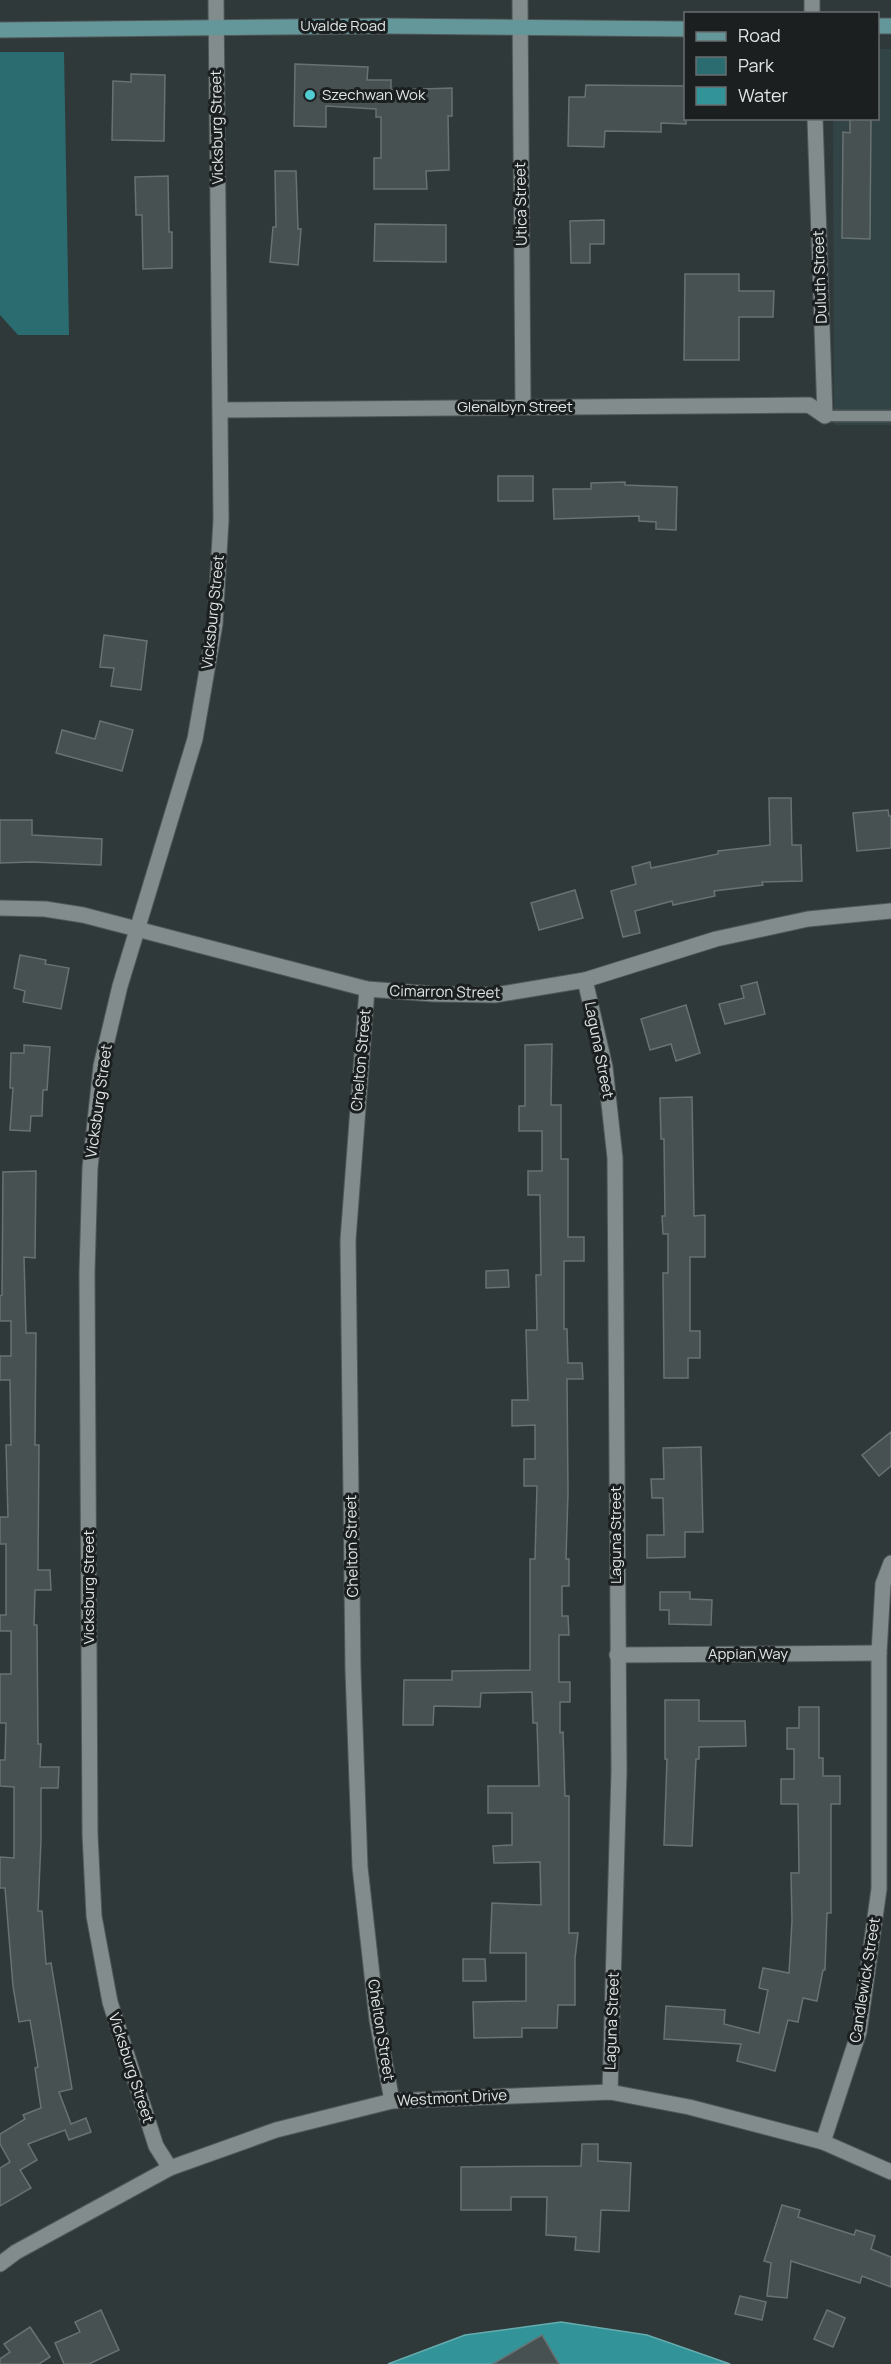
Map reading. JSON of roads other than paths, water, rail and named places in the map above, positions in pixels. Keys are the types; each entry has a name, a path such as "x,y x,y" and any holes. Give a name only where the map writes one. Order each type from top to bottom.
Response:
{"main road":[{"name":"Uvalde Road","path":"0,30 216,26 684,29"}],"street":[{"name":"Vicksburg Street","path":"170,2168 156,2146 110,2002 94,1916 90,1834 87,1273 90,1168 101,1066 120,986 195,739 215,624 221,520 216,0"},
{"name":"Utica Street","path":"520,0 523,407"},
{"name":"Duluth Street","path":"815,120 825,416"},
{"name":"Glenalbyn Street","path":"221,410 809,405 825,416"},
{"name":"Cimarron Street","path":"0,908 45,909 83,915 367,989 434,994 495,995 585,981 716,939 808,919 891,911"},
{"name":"Laguna Street","path":"585,981 605,1067 615,1158 619,1771 610,2092"},
{"name":"Chelton Street","path":"367,989 348,1240 353,1670 360,1867 377,2020 392,2101"},
{"name":"Candlewick Street","path":"823,2142 859,2032 879,1889 879,1653 883,1584 891,1563"},
{"name":"Appian Way","path":"617,1655 879,1653"},
{"name":"Westmont Drive","path":"0,2264 16,2252 170,2168 276,2130 392,2101 610,2092 689,2107 823,2142 891,2172"}],"lane":[{"path":"825,416 891,416"}],"water":[{"path":"561,2322 647,2335 730,2364 388,2364 465,2335"}],"place":[{"name":"Szechwan Wok","path":"310,95"}]}
